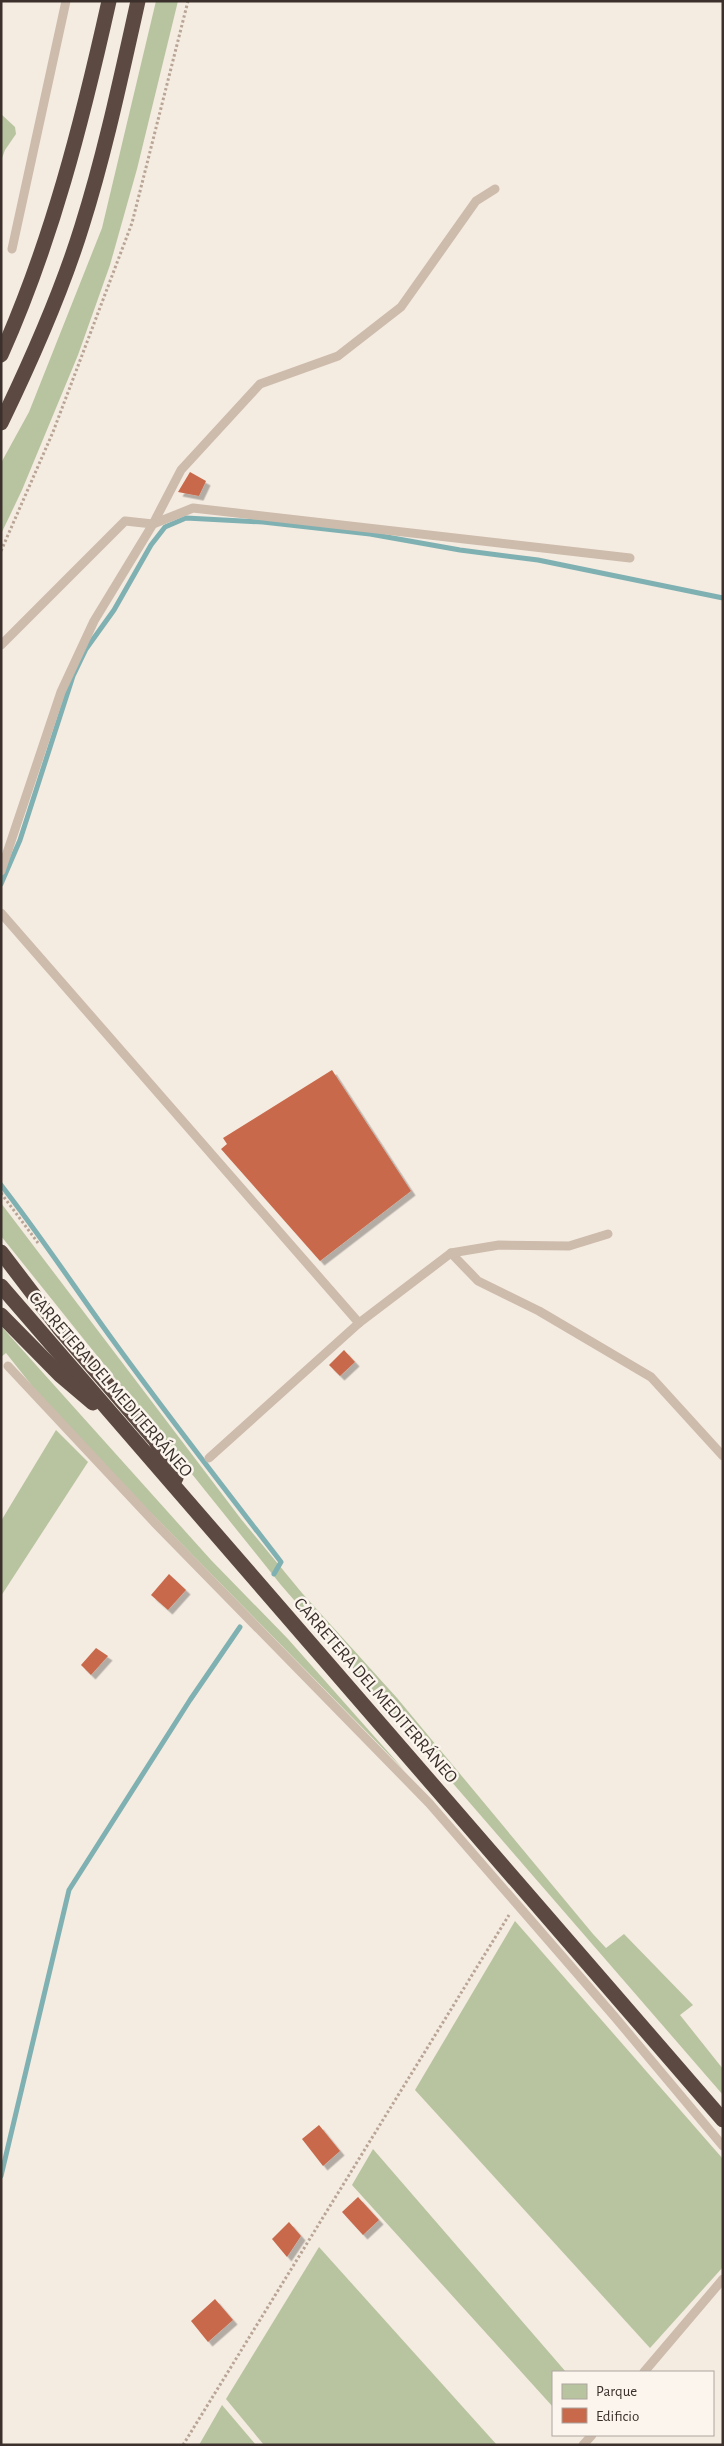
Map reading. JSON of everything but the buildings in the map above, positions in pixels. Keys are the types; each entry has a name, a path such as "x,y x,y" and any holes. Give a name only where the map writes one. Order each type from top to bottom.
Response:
{"highway":[{"path":"1,355 42,254 65,182 83,116 109,1"},
{"path":"1,423 59,293 83,225 103,152 138,1"},
{"path":"1,1252 59,1328 155,1440 195,1509"},
{"name":"CARRETERA DEL MEDITERRÁNEO","path":"1,1286 723,2120"},
{"path":"1,1315 60,1375 127,1431"}],"lane":[{"path":"12,249 66,1"},
{"path":"1,871 61,692 94,621 153,524 180,470 260,384 338,356 402,307 476,201 495,188"},
{"path":"1,645 124,521 153,524 193,508 630,558"},
{"path":"1,913 359,1323"},
{"path":"208,1458 359,1323 451,1253 500,1244 569,1246 608,1234"},
{"path":"451,1253 478,1281 539,1311 651,1377 723,1456"},
{"path":"8,1366 154,1522 430,1803 614,2016 723,2146"},
{"path":"645,2371 723,2279"}],"path":[{"path":"1,551 53,432 132,223 188,1"},
{"path":"1,1193 38,1243"},
{"path":"183,2445 508,1916 518,1907"}],"green space":[{"path":"156,1 178,1 137,169 110,265 78,355 22,490 1,534 1,463 29,412 102,228"},
{"path":"1,114 15,127 16,134 5,150 1,161"},
{"path":"1,1203 241,1519 302,1593 397,1698 593,1934 606,1948 624,1934 693,2005 680,2015 723,2069 723,2095 281,1585 1,1236"},
{"path":"1,1326 211,1560 288,1639 404,1770 98,1459 33,1387 6,1353 1,1357"},
{"path":"56,1430 88,1462 1,1596 1,1521"},
{"path":"515,1921 723,2159 723,2267 650,2348 415,2090"},
{"path":"373,2149 565,2371 552,2371 552,2406 352,2185"},
{"path":"319,2247 497,2445 264,2445 226,2399"},
{"path":"222,2405 256,2445 199,2445"}],"waterway":[{"path":"1,884 20,840 73,676 86,649 114,610 151,545 165,527 186,518 263,522 370,534 460,550 538,560 723,598"},
{"path":"1,1185 154,1396 281,1562 274,1574"},
{"path":"1,2176 69,1890 190,1700 240,1627"}]}
